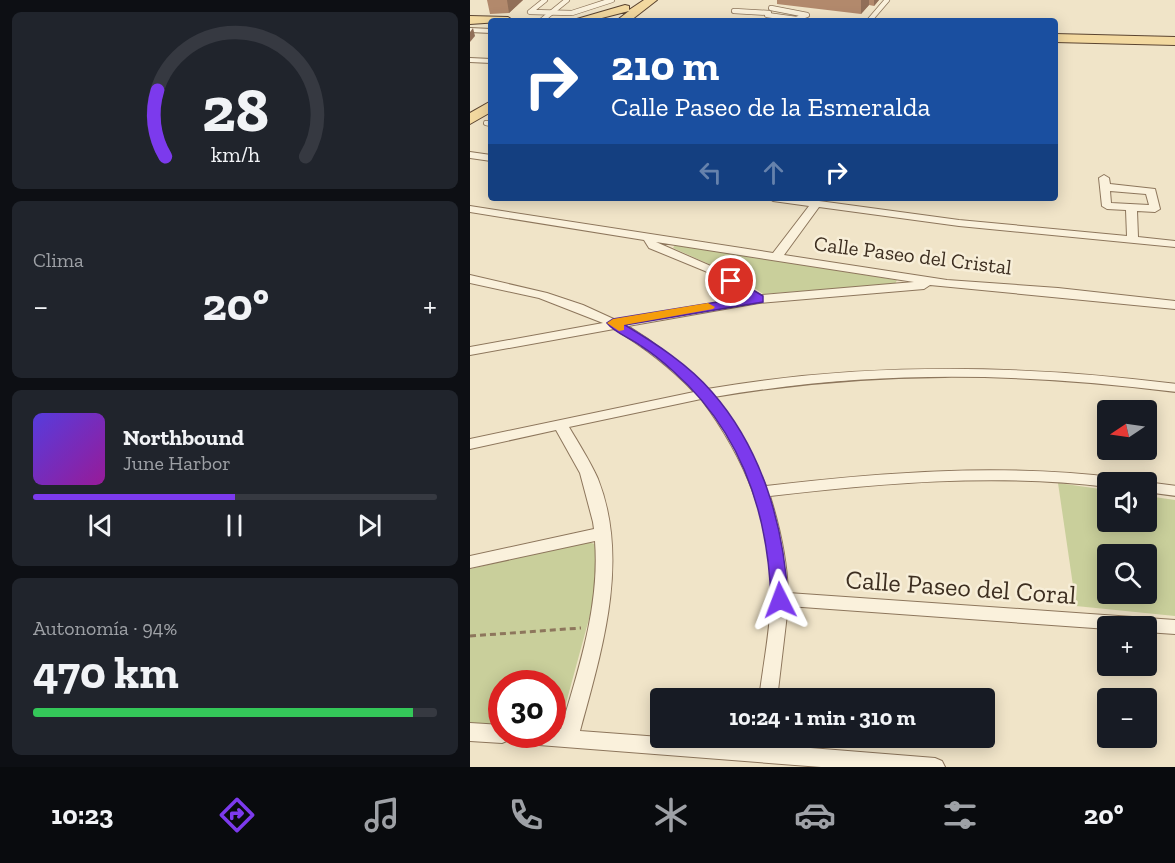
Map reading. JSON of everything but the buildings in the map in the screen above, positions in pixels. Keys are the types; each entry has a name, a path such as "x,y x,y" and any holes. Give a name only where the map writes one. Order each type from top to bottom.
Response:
{"main road":[{"path":"587,18 645,1"},
{"path":"641,18 639,16 645,1"},
{"path":"625,18 645,1"},
{"path":"610,18 624,8"},
{"path":"470,20 488,20"},
{"path":"470,26 488,26"},
{"path":"1058,38 1171,44"},
{"path":"1058,43 1171,44"},
{"path":"470,120 488,107"},
{"path":"470,134 488,123"}],"street":[{"path":"470,30 488,31"},
{"path":"470,60 488,61"},
{"path":"470,155 488,158"},
{"path":"1105,182 1152,192 1155,209 1131,209 1106,205 1105,182"},
{"path":"794,201 1000,228 1175,244"},
{"path":"777,256 816,204"},
{"name":"Calle Paseo del Cristal","path":"470,209 947,284 1069,293 1175,305"},
{"path":"1131,209 1133,239"},
{"name":"Calle Paseo del Cristal","path":"647,236 653,246 709,269 759,299"},
{"path":"470,279 546,297 613,323 647,344 707,394 730,427 762,492 778,564 780,600 769,688"},
{"path":"470,351 613,323 759,299 947,284"},
{"path":"470,444 707,394 815,378 954,370 1067,374 1175,388"},
{"path":"560,425 583,464 594,490 604,533 606,562 599,621 568,738 650,741"},
{"path":"762,492 921,475 1050,476 1097,481"},
{"path":"1157,489 1175,491"},
{"path":"470,562 604,533"},
{"name":"Calle Paseo del Coral","path":"780,600 1175,627"},
{"path":"470,732 488,733"},
{"path":"779,748 935,767"}],"lane":[{"path":"545,0 530,11 549,14 591,10 612,0"},
{"path":"544,18 566,0"},
{"path":"872,18 887,0"},
{"path":"734,11 807,15 800,18"},
{"path":"769,12 789,18"}],"path":[{"path":"470,636 585,628 582,639"}],"green space":[{"path":"675,245 897,280 895,284 763,294 738,277 673,248"},
{"path":"1058,483 1097,489 1097,532 1157,532 1157,497 1175,500 1175,616 1076,606"},
{"path":"588,542 595,544 596,593 566,703 566,670 488,670 488,726 470,725 470,569"}],"slow traffic":[{"path":"619,327 613,323 708,307"}],"route":[{"path":"731,281 759,299 613,323 647,344 707,394 730,427 747,457 767,507 778,564 780,600"}]}
